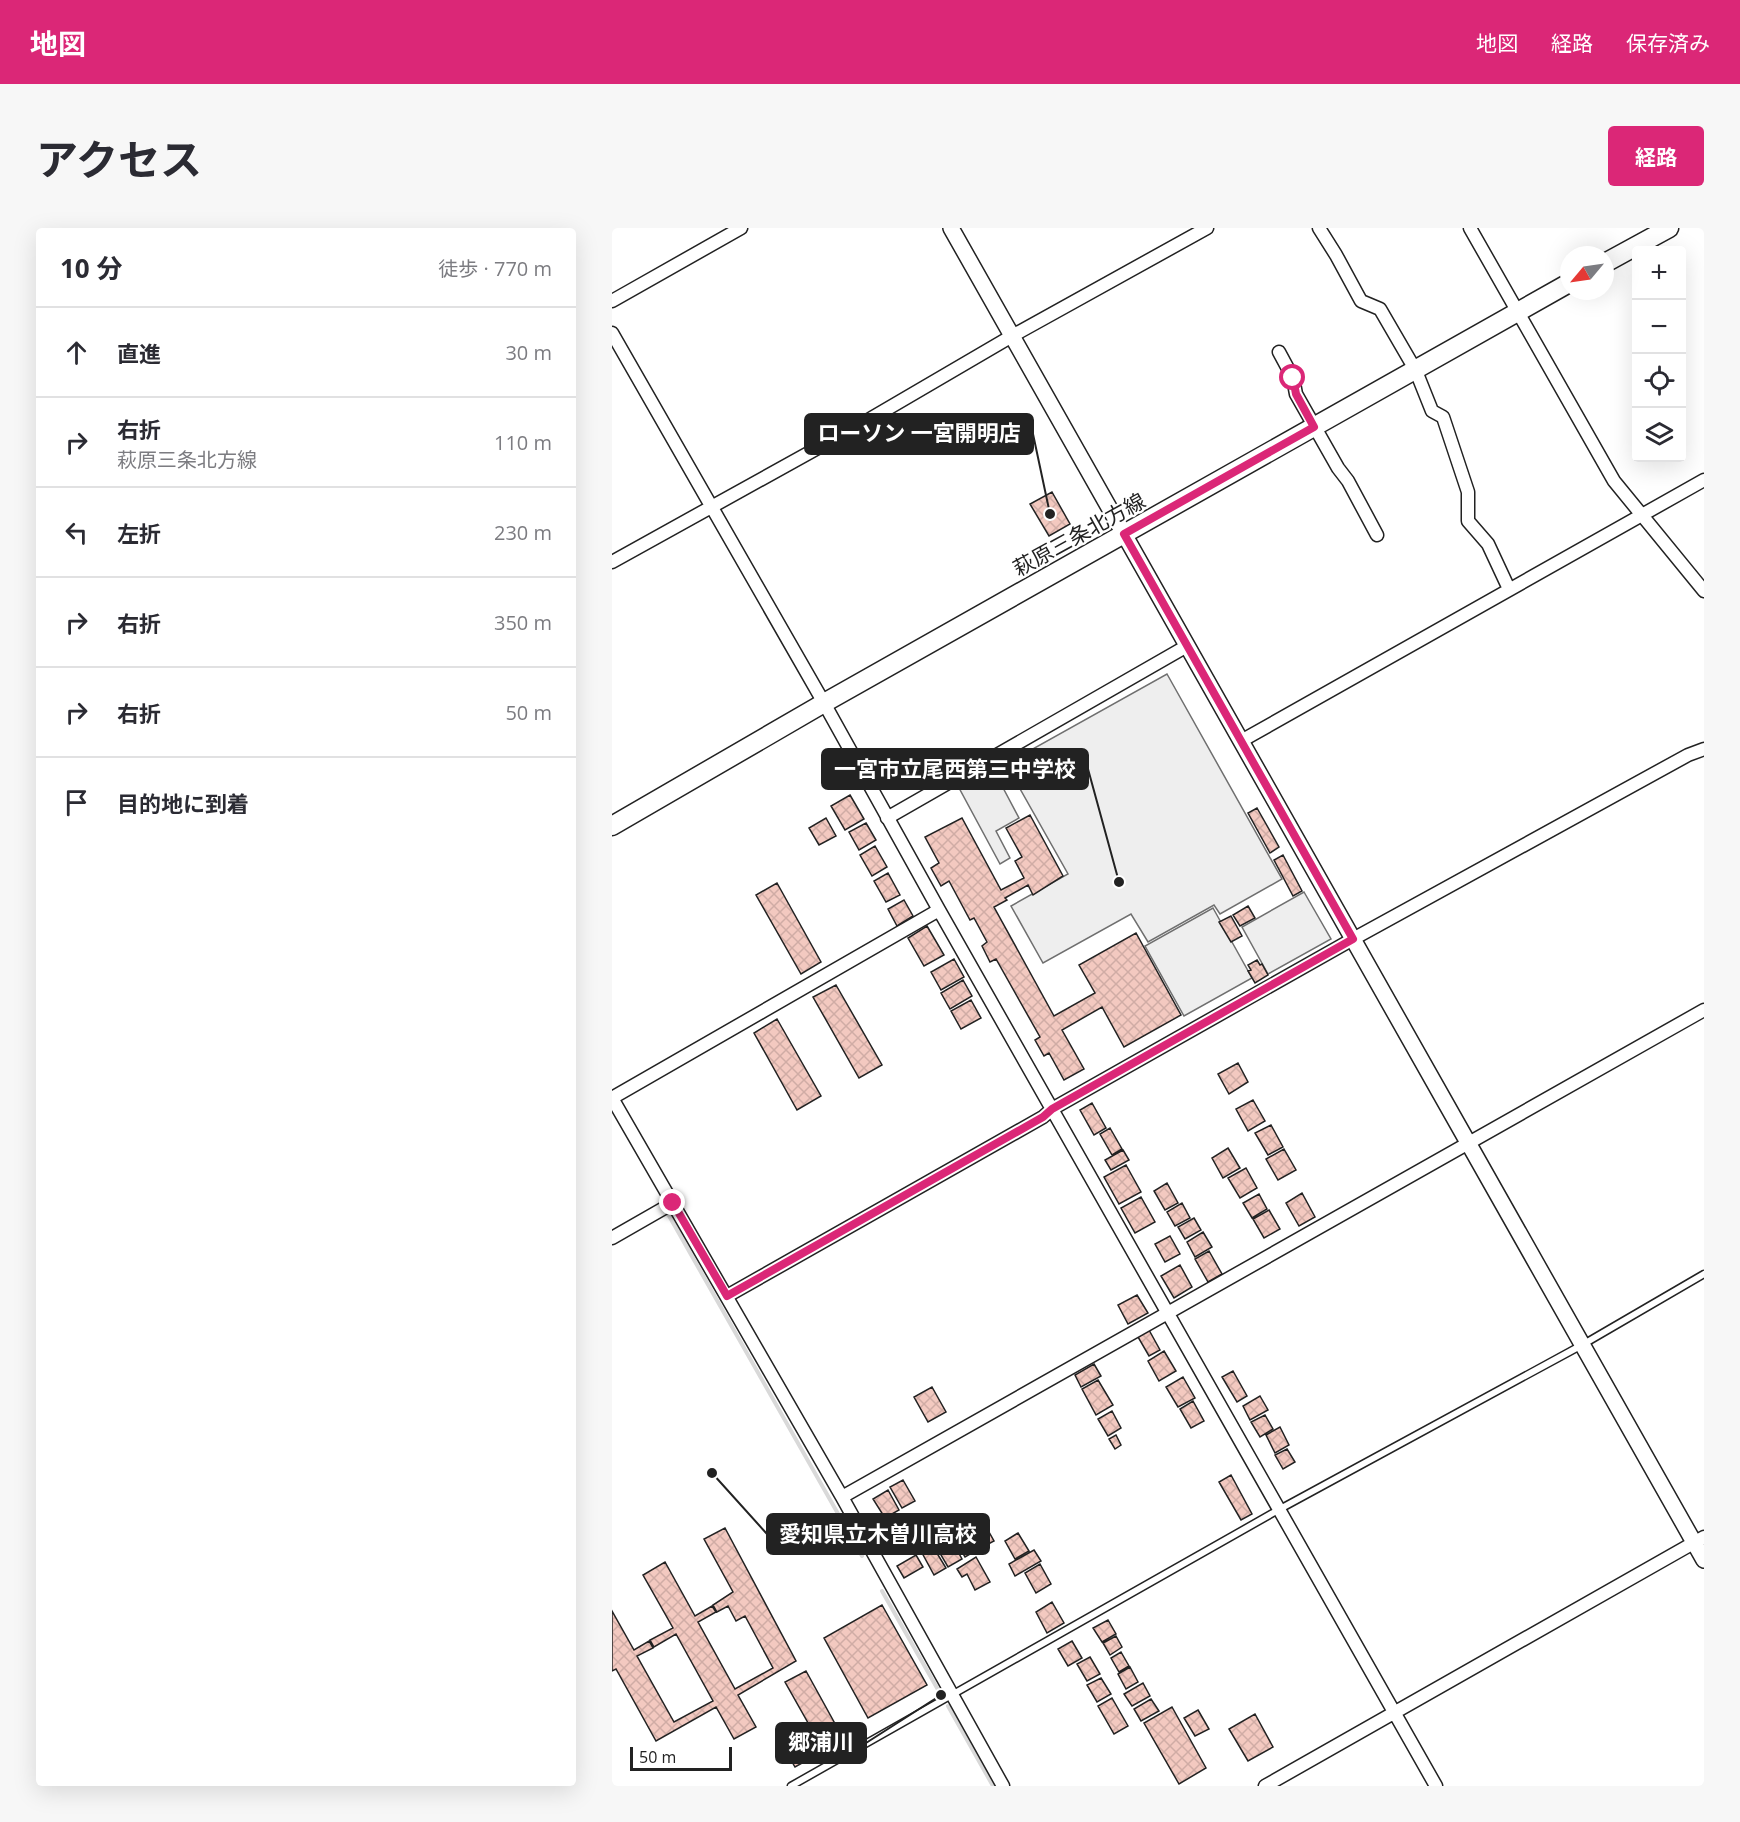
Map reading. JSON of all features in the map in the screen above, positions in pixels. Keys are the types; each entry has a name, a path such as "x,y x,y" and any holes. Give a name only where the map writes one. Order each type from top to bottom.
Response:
{"main road":[{"path":"1614,258 1669,228"},
{"name":"萩原三条北方線","path":"612,826 824,703 1560,288"}],"street":[{"path":"612,301 741,228"},
{"path":"951,228 1582,1345 1699,1540 1704,1560"},
{"path":"612,562 1207,228"},
{"path":"1319,228 1361,301 1380,309 1416,371 1432,411 1443,417 1468,492 1468,521 1488,544 1509,589"},
{"path":"1470,228 1614,481 1704,591"},
{"path":"612,333 712,505 1436,1786"},
{"path":"1279,352 1293,378 1296,394 1377,535"},
{"path":"1241,741 1704,480"},
{"path":"887,818 1187,646"},
{"path":"727,1296 1353,939 1688,755 1704,749"},
{"path":"939,910 612,1098 842,1497 1003,1786"},
{"path":"842,1497 1704,1010"},
{"path":"612,1238 673,1203"},
{"path":"1265,1786 1699,1540"}],"lane":[{"path":"791,1786 1280,1509 1582,1345 1704,1274"}],"shaded area":[{"path":"1167,674 1282,879 1220,914 1214,905 1148,942 1131,914 1043,963 1011,906 1068,874 1006,764"},
{"path":"992,767 1019,818 996,831 1010,858 1000,864 958,786"},
{"path":"1304,892 1331,939 1268,974 1242,927"},
{"path":"1213,908 1252,978 1184,1016 1145,946"}],"building":[{"path":"1052,492 1070,524 1049,536 1030,504"},
{"path":"850,795 864,819 845,830 831,806"},
{"path":"1257,808 1279,847 1270,853 1248,813"},
{"path":"1030,815 1063,876 1033,895 1028,885 994,907 1054,1016 1095,993 1079,965 1136,933 1181,1015 1124,1047 1102,1007 1062,1030 1084,1069 1064,1080 1049,1053 1044,1056 1035,1040 1040,1037 996,959 990,962 982,946 987,942 974,918 970,920 949,881 941,886 931,868 939,863 925,837 962,818 1001,890 1024,878 1015,861 1022,857 1006,828"},
{"path":"826,818 836,836 819,845 809,828"},
{"path":"866,823 876,840 859,850 849,832"},
{"path":"875,846 887,867 872,876 860,855"},
{"path":"1283,855 1302,891 1293,896 1274,860"},
{"path":"888,873 900,895 886,902 874,881"},
{"path":"777,883 821,962 801,974 756,895"},
{"path":"904,900 913,916 897,926 888,909"},
{"path":"1248,906 1255,918 1240,926 1233,915"},
{"path":"1231,916 1242,936 1231,942 1219,922"},
{"path":"927,926 944,955 924,966 908,938"},
{"path":"954,959 964,977 941,990 931,972"},
{"path":"1257,960 1268,975 1255,983 1248,971 1251,970 1248,965"},
{"path":"963,980 972,996 950,1009 941,993"},
{"path":"836,985 882,1065 859,1078 813,997"},
{"path":"971,1000 981,1018 961,1029 951,1011"},
{"path":"777,1019 821,1096 797,1110 754,1033"},
{"path":"1238,1063 1248,1082 1229,1094 1218,1074"},
{"path":"1253,1100 1265,1121 1248,1131 1236,1109"},
{"path":"1092,1103 1106,1128 1094,1135 1080,1110"},
{"path":"1271,1125 1283,1147 1268,1155 1255,1133"},
{"path":"1110,1128 1122,1149 1112,1155 1100,1134"},
{"path":"1228,1148 1240,1168 1223,1178 1212,1158"},
{"path":"1284,1149 1296,1170 1278,1180 1266,1159"},
{"path":"1123,1150 1129,1160 1111,1170 1105,1160"},
{"path":"1126,1165 1141,1192 1119,1204 1104,1177"},
{"path":"1246,1168 1257,1188 1240,1198 1228,1178"},
{"path":"1167,1183 1178,1203 1165,1210 1154,1191"},
{"path":"1302,1193 1315,1217 1299,1226 1286,1203"},
{"path":"1259,1194 1267,1209 1252,1218 1243,1203"},
{"path":"1141,1197 1155,1222 1135,1233 1121,1208"},
{"path":"1182,1203 1190,1218 1175,1226 1167,1212"},
{"path":"1269,1210 1280,1229 1264,1238 1253,1219"},
{"path":"1194,1218 1201,1230 1185,1239 1178,1227"},
{"path":"1203,1232 1212,1247 1195,1257 1187,1242"},
{"path":"1170,1236 1180,1254 1165,1262 1155,1244"},
{"path":"1209,1251 1222,1274 1208,1282 1195,1259"},
{"path":"1180,1265 1192,1287 1174,1298 1161,1276"},
{"path":"1137,1295 1148,1313 1128,1324 1118,1305"},
{"path":"1149,1330 1160,1350 1149,1356 1138,1337"},
{"path":"1164,1351 1176,1371 1159,1381 1148,1361"},
{"path":"1094,1364 1101,1376 1081,1387 1075,1375"},
{"path":"1233,1371 1247,1396 1237,1402 1222,1377"},
{"path":"1183,1377 1195,1398 1178,1407 1166,1387"},
{"path":"1098,1380 1113,1405 1096,1415 1082,1389"},
{"path":"932,1387 946,1412 928,1422 914,1397"},
{"path":"1260,1396 1268,1410 1250,1420 1243,1406"},
{"path":"1193,1401 1204,1421 1191,1428 1180,1409"},
{"path":"1112,1411 1121,1428 1108,1436 1098,1419"},
{"path":"1265,1415 1273,1429 1260,1437 1251,1422"},
{"path":"1280,1427 1289,1445 1275,1453 1266,1435"},
{"path":"1116,1435 1121,1445 1115,1449 1109,1439"},
{"path":"1287,1449 1295,1462 1283,1469 1275,1455"},
{"path":"1231,1475 1252,1514 1241,1520 1219,1482"},
{"path":"903,1480 915,1501 902,1508 890,1487"},
{"path":"888,1490 899,1510 885,1518 873,1499"},
{"path":"980,1516 994,1541 981,1548 967,1524"},
{"path":"966,1525 979,1549 965,1557 951,1533"},
{"path":"725,1528 796,1661 738,1695 756,1727 734,1739 716,1707 656,1741 616,1669 612,1671 612,1611 634,1650 649,1641 653,1648 637,1656 674,1722 713,1701 676,1634 654,1647 650,1640 673,1628 643,1575 665,1562 695,1616 712,1606 716,1612 698,1622 735,1689 773,1668 745,1616 736,1621 728,1606 717,1612 713,1605 733,1592 704,1539"},
{"path":"1018,1533 1029,1551 1015,1559 1005,1541"},
{"path":"948,1534 962,1559 948,1567 934,1543"},
{"path":"932,1545 946,1568 934,1575 921,1551"},
{"path":"1034,1550 1041,1561 1015,1576 1009,1564"},
{"path":"916,1555 923,1567 904,1578 897,1566"},
{"path":"976,1557 990,1582 975,1590 967,1574 962,1577 957,1569"},
{"path":"1040,1564 1051,1584 1036,1593 1025,1573"},
{"path":"1052,1602 1064,1623 1047,1633 1036,1612"},
{"path":"882,1605 927,1685 868,1718 824,1638"},
{"path":"1108,1620 1116,1634 1102,1642 1093,1628"},
{"path":"1116,1636 1122,1647 1110,1655 1103,1643"},
{"path":"1072,1641 1082,1658 1068,1666 1058,1649"},
{"path":"1121,1652 1129,1666 1119,1672 1111,1658"},
{"path":"1090,1657 1100,1674 1087,1681 1077,1664"},
{"path":"1130,1667 1138,1682 1126,1689 1118,1674"},
{"path":"806,1671 844,1740 795,1767 783,1746 812,1730 785,1682"},
{"path":"1101,1678 1111,1694 1097,1702 1087,1685"},
{"path":"1143,1683 1150,1696 1132,1706 1124,1694"},
{"path":"1112,1698 1128,1726 1114,1734 1098,1706"},
{"path":"1151,1699 1159,1711 1141,1721 1134,1709"},
{"path":"1172,1707 1206,1768 1179,1784 1144,1723"},
{"path":"1198,1710 1209,1729 1195,1736 1184,1718"},
{"path":"1255,1714 1273,1747 1248,1761 1229,1729"}],"waterway":[{"path":"668,1214 862,1556"},
{"path":"882,1591 941,1695"},
{"path":"948,1706 993,1786"}],"place":[{"name":"ローソン 一宮開明店","path":"1050,514"},
{"name":"一宮市立尾西第三中学校","path":"1119,882"},
{"name":"愛知県立木曽川高校","path":"712,1473"},
{"name":"郷浦川","path":"941,1695"}],"route":[{"path":"673,1203 727,1296 1353,939 1124,534 1314,427 1296,394 1293,378"}]}
